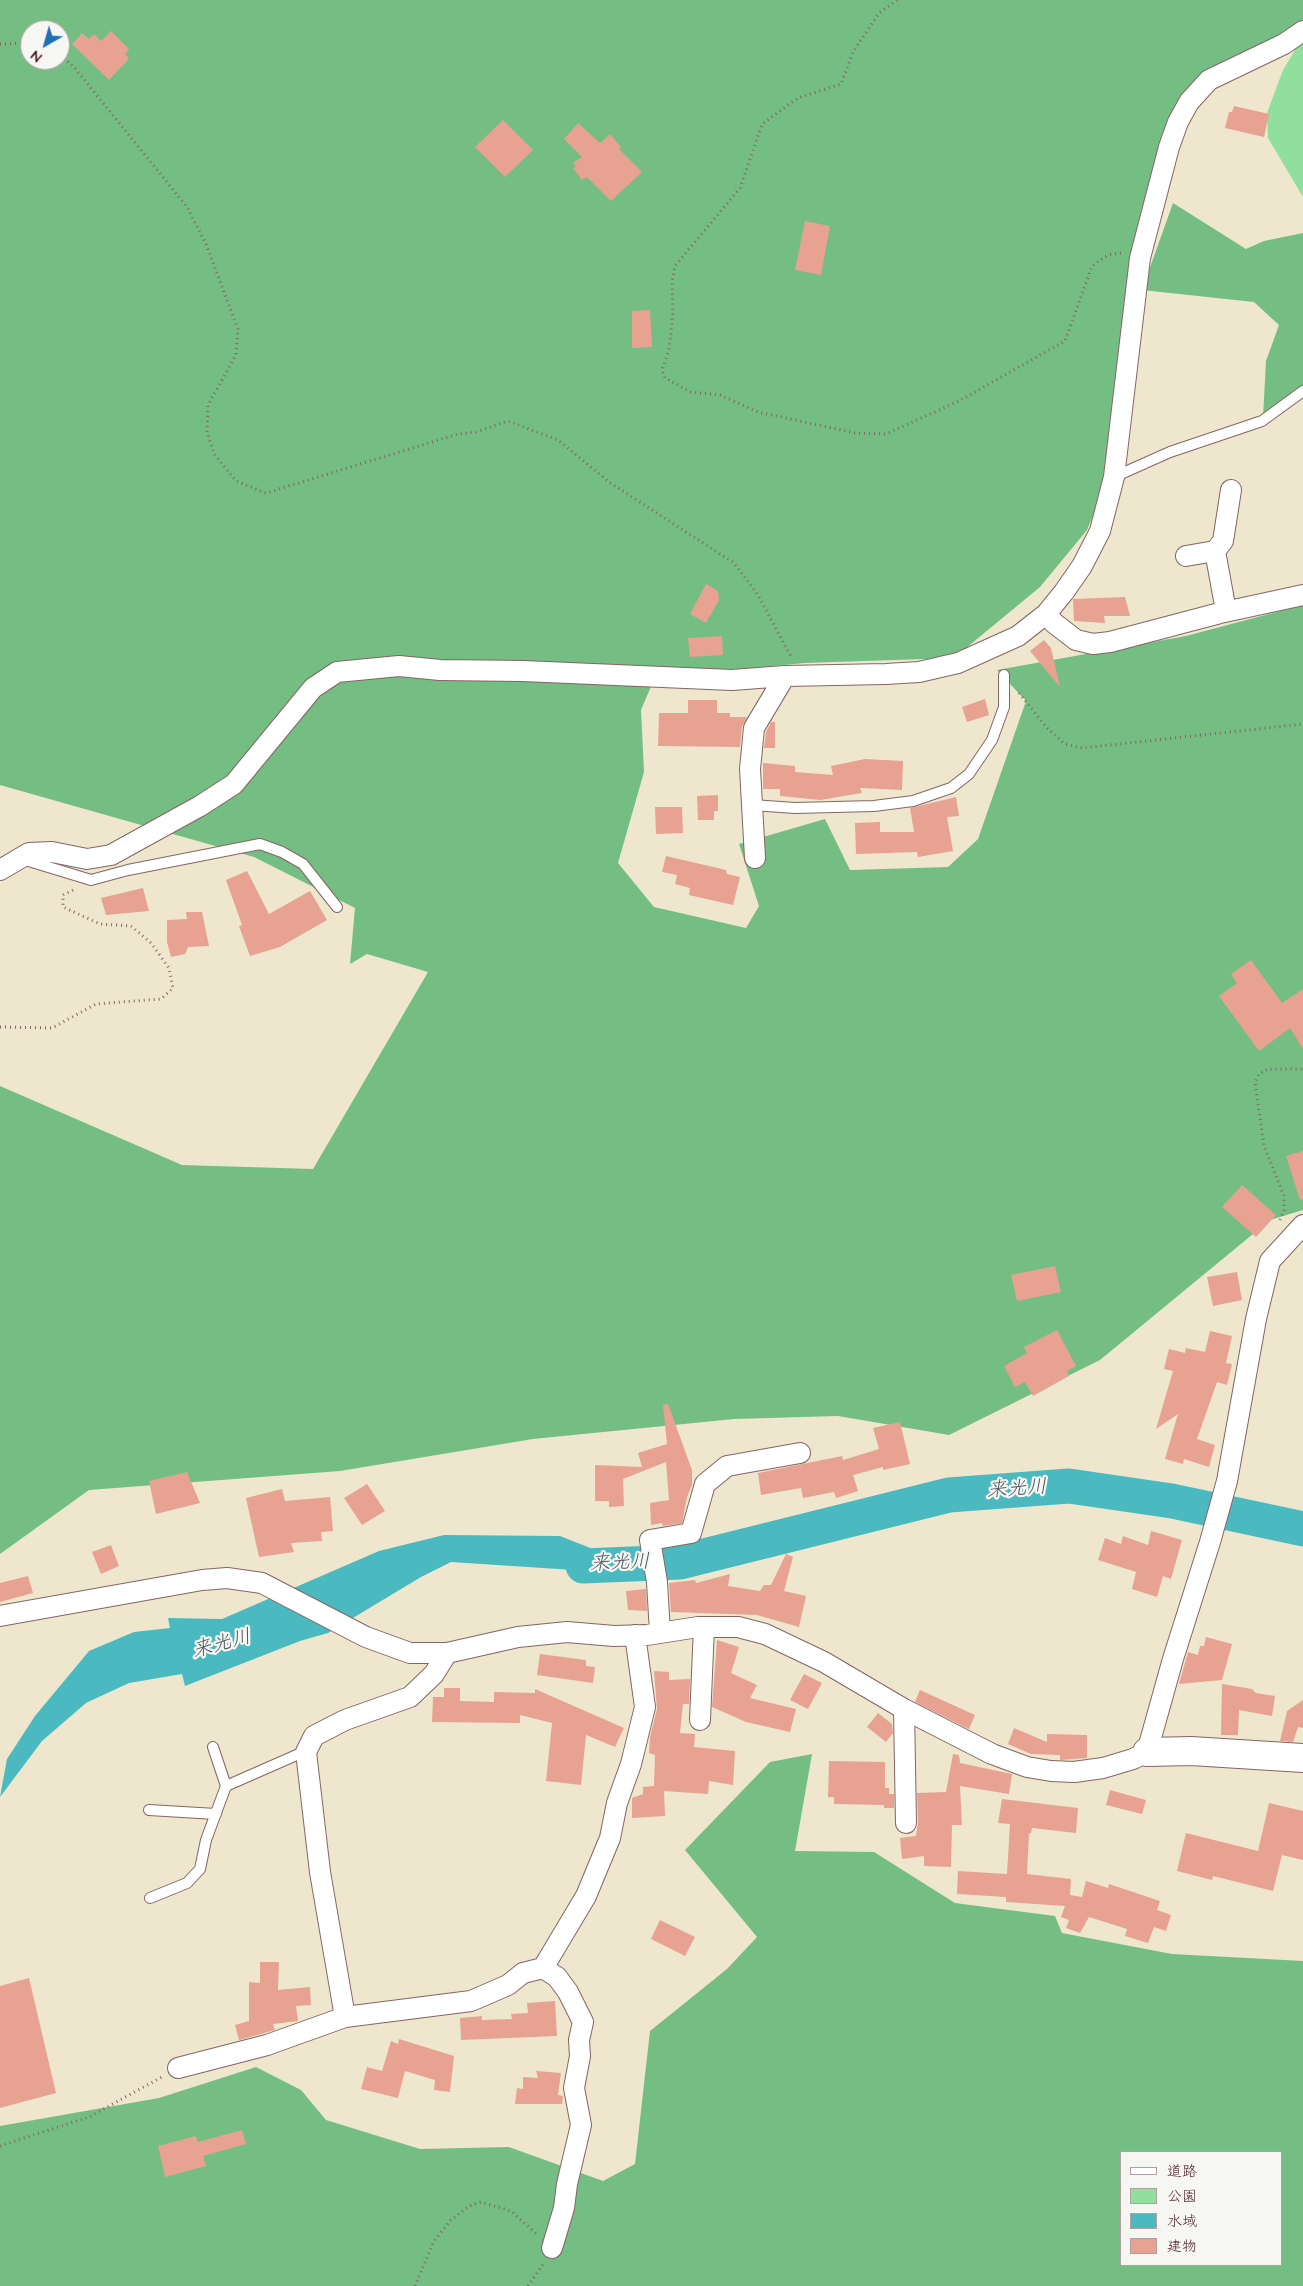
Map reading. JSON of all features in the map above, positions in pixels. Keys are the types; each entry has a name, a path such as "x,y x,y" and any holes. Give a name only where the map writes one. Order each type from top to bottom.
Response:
{"street":[{"path":"0,870 29,853 52,852 87,859 111,856 200,806 234,784 313,688 337,672 399,666 440,670 523,671 732,680 785,676 919,672 958,663 1018,636 1046,614 1082,566 1100,531 1114,477 1122,425 1128,345 1142,250 1169,147 1178,122 1189,102 1208,80 1284,44 1303,31"},
{"path":"1186,556 1215,551 1223,541 1232,490"},
{"path":"1215,551 1226,611"},
{"path":"1046,614 1054,624 1076,640 1093,644 1110,642 1226,611 1303,595"},
{"path":"756,858 750,770 754,728 785,676"},
{"path":"1147,1752 1227,1481 1256,1319 1270,1261 1303,1225"},
{"path":"660,1633 658,1582 650,1540 690,1533 705,1484 727,1466 800,1453"},
{"path":"0,1616 202,1580 226,1578 262,1583 366,1637 410,1653 447,1652 518,1637 567,1632 614,1636 660,1633 704,1627 738,1627 765,1634 824,1662 904,1709 992,1754 1027,1767 1074,1772 1094,1770 1134,1759 1147,1752 1191,1751 1303,1758"},
{"path":"700,1720 704,1627"},
{"path":"544,1968 586,1896 610,1838 617,1804 631,1764 645,1707 635,1635"},
{"path":"345,2017 320,1872 308,1750 314,1736 345,1720 410,1697 434,1674 447,1652"},
{"path":"904,1709 906,1823"},
{"path":"178,2068 267,2045 345,2017 470,2001 508,1985 523,1973 544,1968 557,1976 568,1992 583,2022 580,2056 574,2088 581,2125 567,2184 564,2208 552,2248"}],"lane":[{"path":"1114,477 1170,452 1262,421 1303,391"},
{"path":"752,805 795,808 874,806 913,800 951,788 969,774 992,740 1004,707 1004,675"},
{"path":"20,859 91,880 128,870 260,844 282,852 302,864 337,906"},
{"path":"150,1898 187,1883 200,1869 206,1840 226,1786 213,1747"},
{"path":"226,1786 308,1750"},
{"path":"149,1810 216,1814"}],"path":[{"path":"897,0 879,13 858,44 841,84 798,98 762,124 740,188 675,266 672,281 673,313 669,350 662,370 665,378 691,392 720,395 758,412 847,431 886,434 959,401 1065,341 1092,266 1108,255 1142,250"},
{"path":"0,44 20,43"},
{"path":"70,64 187,207 206,244 238,329 236,355 208,405 206,432 214,454 236,481 266,493 458,434 476,432 508,422 558,440 609,482 734,563 758,595 790,655 785,676"},
{"path":"1004,675 1047,728 1065,744 1082,748 1303,724"},
{"path":"0,1028 52,1028 96,1004 160,999 172,988 169,968 151,942 131,926 100,924 63,907 64,896 91,880"},
{"path":"1278,1224 1284,1210 1284,1196 1264,1146 1255,1083 1260,1074 1268,1069 1303,1069"},
{"path":"0,2146 89,2117 178,2068"},
{"path":"415,2286 434,2241 451,2220 469,2206 481,2202 510,2211 552,2248 528,2286"}],"green space":[{"path":"0,0 1303,0 1303,27 1181,104 1136,300 1120,451 1087,530 1040,587 954,658 805,663 655,677 641,710 644,772 618,863 654,907 746,928 759,906 739,844 825,819 850,870 948,867 978,839 1026,701 997,670 1186,636 1303,605 1303,1210 1270,1220 1100,1360 949,1435 838,1416 734,1419 533,1439 340,1471 89,1490 0,1554 0,1086 182,1165 313,1169 428,972 367,954 350,964 355,908 254,857 0,785"},
{"path":"1303,41 1303,197 1268,138 1267,113 1283,70 1298,45"},
{"path":"1173,203 1246,249 1264,241 1303,233 1303,389 1263,417 1266,361 1279,325 1254,302 1142,290"},
{"path":"812,1754 795,1851 874,1852 955,1903 1055,1916 1062,1933 1172,1954 1303,1961 1303,2286 0,2286 0,2126 159,2098 256,2067 301,2090 326,2120 420,2149 509,2147 603,2181 635,2164 650,2031 727,1969 757,1937 685,1850 770,1762"}],"water":[{"path":"444,1535 560,1536 631,1564 619,1573 451,1562 421,1577 328,1633 300,1641 185,1686 182,1674 129,1683 86,1703 42,1741 0,1797 7,1759 35,1716 89,1651 134,1632 170,1628 168,1618 222,1619 379,1551"}],"building":[{"path":"111,31 129,49 125,54 129,59 109,80 72,44 82,33 89,39 94,34 101,41"},
{"path":"1234,106 1269,114 1264,137 1225,128 1229,112 1232,112"},
{"path":"503,120 533,150 505,177 475,147"},
{"path":"578,123 600,143 610,134 621,147 619,149 642,172 611,201 587,177 582,180 573,168 576,166 573,163 582,157 564,139"},
{"path":"805,221 830,226 821,275 795,270"},
{"path":"650,310 652,347 632,348 632,311"},
{"path":"706,584 718,591 719,600 706,623 690,614"},
{"path":"1125,597 1130,616 1104,616 1105,623 1074,621 1073,599"},
{"path":"722,636 723,655 690,657 688,638"},
{"path":"1044,640 1051,648 1060,687 1030,651"},
{"path":"985,699 989,715 967,722 962,707"},
{"path":"688,700 717,700 717,713 730,713 730,717 747,717 742,727 740,747 658,746 659,713 688,713"},
{"path":"771,722 775,722 775,748 764,748 766,732"},
{"path":"865,759 903,761 902,790 860,788 862,793 820,800 780,796 780,789 763,789 763,763 795,766 795,772 833,775 831,766"},
{"path":"718,795 718,811 714,811 714,820 698,820 697,796"},
{"path":"956,797 959,816 947,817 953,851 918,857 917,852 856,854 855,823 880,822 880,832 914,832 910,808"},
{"path":"655,807 682,807 683,833 656,834"},
{"path":"666,856 726,870 727,874 740,877 733,905 689,895 690,888 675,884 677,875 662,872"},
{"path":"247,871 269,914 310,891 327,920 280,947 250,956 239,926 242,925 226,880"},
{"path":"143,888 149,911 106,915 101,898"},
{"path":"186,912 202,912 209,946 188,947 185,954 171,957 167,942 167,920 187,919"},
{"path":"1251,960 1282,1003 1303,989 1303,1049 1290,1028 1259,1051 1219,996 1237,983 1231,974"},
{"path":"1303,1151 1303,1199 1300,1200 1286,1156"},
{"path":"1242,1185 1276,1215 1256,1237 1222,1207"},
{"path":"1055,1266 1061,1292 1017,1301 1011,1275"},
{"path":"1237,1272 1242,1300 1213,1306 1207,1277"},
{"path":"1057,1330 1076,1366 1067,1371 1069,1376 1033,1396 1025,1382 1015,1387 1004,1366 1027,1353 1024,1347"},
{"path":"1210,1331 1232,1336 1226,1363 1232,1364 1227,1385 1217,1382 1197,1439 1215,1445 1209,1467 1184,1459 1183,1464 1165,1459 1178,1414 1156,1429 1173,1371 1164,1369 1169,1349 1185,1353 1186,1348 1205,1352"},
{"path":"668,1404 692,1470 692,1485 687,1497 682,1523 663,1526 662,1523 651,1525 650,1503 669,1500 666,1462 623,1479 624,1506 609,1507 609,1501 595,1501 595,1465 642,1467 638,1453 667,1444 663,1405"},
{"path":"900,1422 910,1464 883,1470 883,1467 853,1475 858,1491 836,1498 834,1492 803,1498 801,1488 761,1495 758,1473 842,1456 843,1460 879,1449 873,1428"},
{"path":"187,1472 200,1503 156,1514 149,1481"},
{"path":"367,1484 385,1511 362,1525 344,1498"},
{"path":"282,1489 285,1501 330,1497 333,1531 321,1532 322,1541 291,1543 294,1552 259,1557 246,1498"},
{"path":"1151,1531 1182,1540 1171,1579 1163,1576 1157,1597 1132,1589 1136,1572 1098,1560 1105,1538 1121,1544 1123,1536 1148,1545"},
{"path":"111,1545 119,1566 101,1574 92,1552"},
{"path":"786,1554 793,1557 784,1591 806,1596 799,1627 757,1615 671,1612 669,1583 695,1580 696,1583 730,1574 728,1586 760,1591 764,1585 771,1585"},
{"path":"28,1576 33,1593 0,1602 0,1583"},
{"path":"646,1589 647,1611 628,1610 626,1591"},
{"path":"1206,1637 1232,1644 1222,1680 1179,1684 1188,1652 1198,1655 1200,1646 1204,1646"},
{"path":"717,1640 739,1647 731,1673 757,1685 750,1698 796,1709 790,1732 746,1722 712,1707"},
{"path":"540,1654 586,1660 586,1666 595,1667 593,1683 537,1675"},
{"path":"654,1671 669,1672 669,1680 690,1679 689,1704 683,1704 680,1733 695,1734 694,1747 735,1751 733,1785 709,1781 708,1794 664,1791 665,1816 632,1818 632,1798 643,1794 643,1787 654,1786 655,1755 649,1753 650,1737 657,1709"},
{"path":"804,1674 822,1683 808,1709 790,1700"},
{"path":"1222,1684 1252,1689 1256,1693 1275,1696 1272,1716 1239,1710 1238,1735 1221,1735"},
{"path":"444,1688 460,1688 460,1701 494,1702 494,1692 535,1693 535,1689 624,1728 615,1747 586,1735 581,1785 546,1781 552,1723 520,1715 520,1723 432,1722 433,1697 444,1697"},
{"path":"920,1690 975,1715 969,1729 915,1702"},
{"path":"1303,1700 1303,1728 1298,1727 1293,1742 1280,1741 1287,1711"},
{"path":"878,1713 892,1724 893,1733 886,1742 867,1727"},
{"path":"1014,1728 1047,1742 1047,1734 1087,1735 1087,1758 1060,1760 1060,1755 1031,1754 1008,1744"},
{"path":"953,1754 959,1755 960,1763 1012,1774 1009,1794 960,1786 962,1825 952,1825 951,1867 924,1866 924,1856 902,1859 900,1838 916,1836 918,1823 917,1793 946,1792"},
{"path":"829,1761 885,1762 885,1788 889,1788 889,1794 894,1794 894,1808 884,1808 884,1805 834,1804 834,1797 828,1797"},
{"path":"1110,1790 1146,1800 1142,1814 1106,1805"},
{"path":"1002,1799 1078,1808 1076,1833 1032,1828 1031,1833 1029,1833 1027,1874 1071,1879 1070,1895 1082,1897 1086,1881 1108,1888 1109,1884 1160,1901 1157,1910 1171,1915 1166,1931 1154,1927 1148,1943 1125,1936 1127,1929 1089,1917 1080,1933 1066,1928 1069,1920 1061,1917 1065,1906 1006,1902 1006,1897 957,1894 958,1871 1007,1874 1010,1824 998,1823"},
{"path":"1269,1803 1303,1811 1303,1860 1282,1855 1273,1891 1213,1876 1212,1880 1177,1871 1186,1833 1258,1851"},
{"path":"660,1920 695,1937 685,1956 651,1939"},
{"path":"260,1962 279,1962 278,1990 310,1987 311,2005 296,2006 298,2021 273,2024 275,2030 239,2040 235,2025 249,2021 249,1982 260,1983"},
{"path":"29,1978 56,2093 0,2108 0,1986"},
{"path":"555,2001 557,2036 461,2040 460,2018 482,2016 482,2020 512,2019 511,2014 528,2013 527,2003"},
{"path":"399,2039 454,2056 450,2092 434,2090 435,2080 405,2071 398,2098 361,2089 367,2067 382,2071 391,2041 398,2044"},
{"path":"536,2071 561,2073 558,2095 563,2096 562,2104 515,2104 517,2088 523,2089 523,2077 538,2078"},
{"path":"242,2130 246,2144 203,2156 206,2166 165,2177 158,2146 196,2136 198,2142"}],"waterway":[{"name":"来光川","path":"583,1566 680,1562 949,1495 1069,1486 1172,1501 1303,1529"}]}
